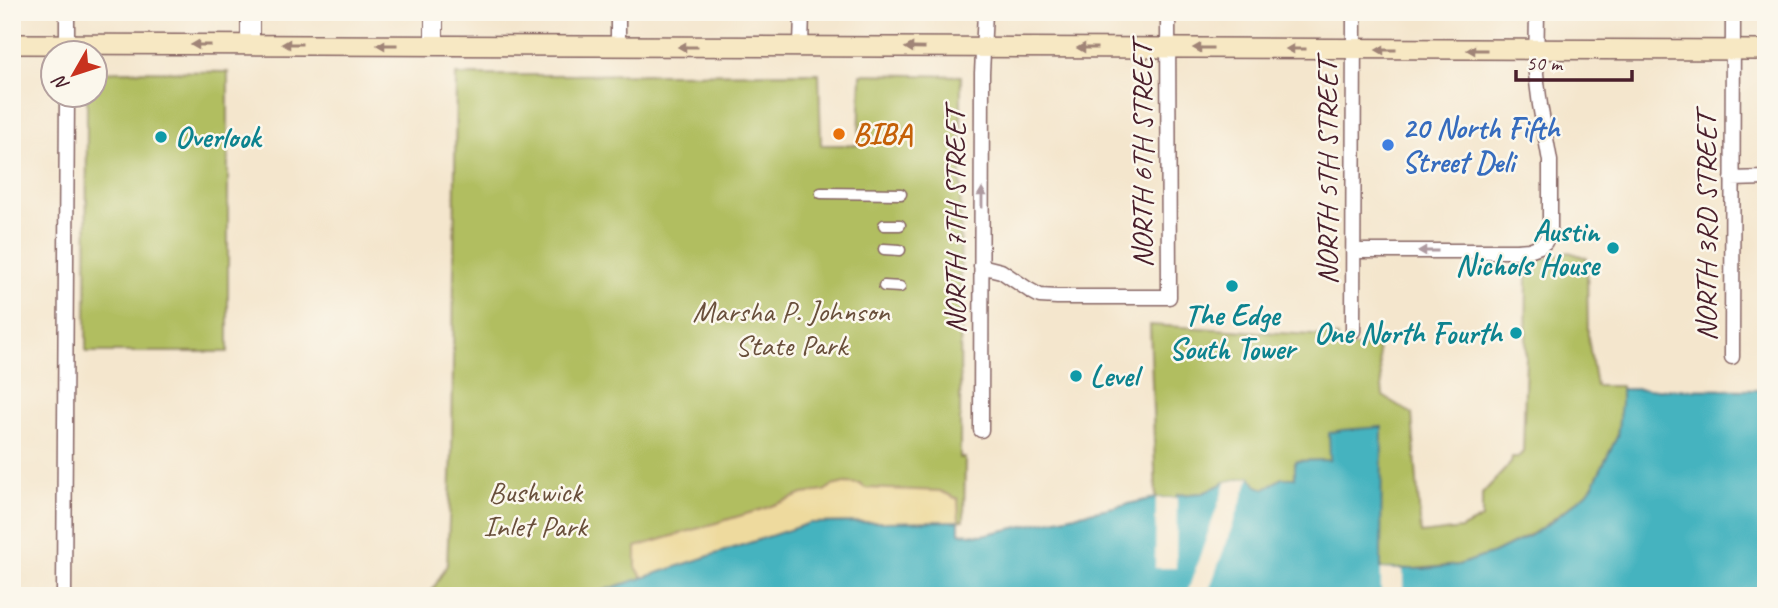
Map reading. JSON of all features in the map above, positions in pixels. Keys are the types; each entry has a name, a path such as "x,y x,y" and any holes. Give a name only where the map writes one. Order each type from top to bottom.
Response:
{"main road":[{"path":"12,44 38,46"},
{"path":"108,48 250,44 1766,50"}],"street":[{"path":"67,12 67,38"},
{"path":"250,12 250,44"},
{"path":"434,12 434,45"},
{"path":"618,12 618,47"},
{"path":"801,46 802,12"},
{"name":"NORTH 7TH STREET","path":"981,430 985,12"},
{"name":"NORTH 6TH STREET","path":"981,266 1001,271 1040,296 1169,297 1168,12"},
{"name":"NORTH 5TH STREET","path":"1353,331 1354,12"},
{"path":"1353,251 1517,251 1534,249 1545,242 1550,232 1550,161 1536,74 1537,12"},
{"name":"NORTH 3RD STREET","path":"1732,357 1733,12"},
{"path":"64,596 66,108"},
{"path":"1732,179 1766,178"},
{"path":"821,193 901,194"},
{"path":"884,225 900,225"},
{"path":"884,249 900,250"},
{"path":"884,286 900,287"}],"green space":[{"path":"108,72 228,72 228,352 86,352 87,108 108,108"},
{"name":"Marsha P. Johnson State Park","path":"819,73 821,145 859,145 861,74 961,76 960,458 965,458 964,520 620,585 587,596 429,596 447,565 452,454 456,75"},
{"path":"1569,252 1587,258 1588,338 1596,386 1621,386 1622,403 1617,437 1593,485 1587,493 1539,530 1494,553 1458,565 1404,570 1381,596 1381,427 1330,460 1295,461 1295,479 1282,478 1265,489 1226,482 1203,493 1177,495 1177,498 1156,498 1150,325 1329,334 1337,337 1338,347 1378,347 1383,396 1412,414 1421,534 1461,529 1482,518 1482,494 1511,463 1512,457 1518,457 1523,452 1527,277 1530,262"}],"sand":[{"path":"845,483 860,484 865,488 940,491 958,499 959,521 810,523 643,578 636,567 636,547"}],"water":[{"path":"1621,389 1766,390 1766,596 587,596 810,523 959,521 959,533 982,535 1156,498 1176,498 1177,495 1203,493 1226,482 1250,477 1257,486 1265,489 1282,478 1295,478 1295,461 1330,460 1329,433 1382,427 1381,569 1424,569 1458,565 1494,553 1529,536 1587,493 1617,437"}],"pier":[{"path":"1250,477 1207,596 1186,596 1226,482"},
{"path":"1156,498 1177,498 1176,568 1155,568"},
{"path":"1381,569 1403,570 1403,596 1381,596"}],"place":[{"name":"BIBA","path":"839,134"},
{"name":"Overlook","path":"161,137"},
{"name":"20 North Fifth Street Deli","path":"1388,145"},
{"name":"Austin Nichols House","path":"1613,248"},
{"name":"The Edge South Tower","path":"1232,286"},
{"name":"One North Fourth","path":"1516,333"},
{"name":"Level","path":"1076,376"}],"park label":[{"name":"Bushwick Inlet Park","path":"535,509"}]}
